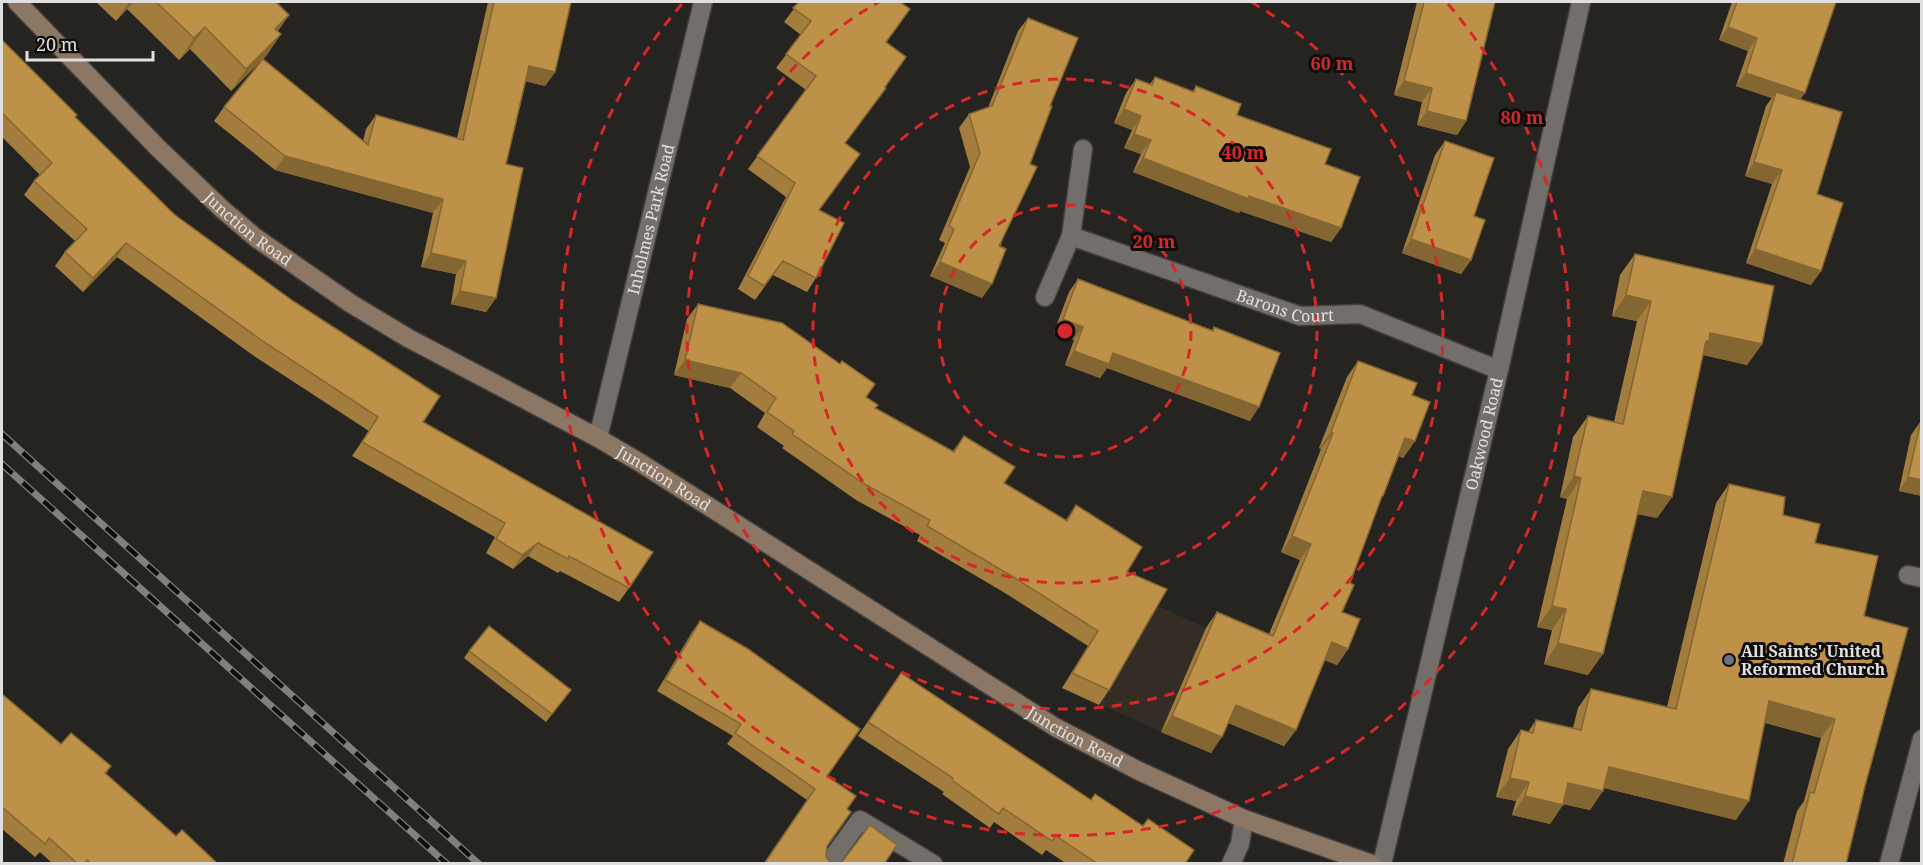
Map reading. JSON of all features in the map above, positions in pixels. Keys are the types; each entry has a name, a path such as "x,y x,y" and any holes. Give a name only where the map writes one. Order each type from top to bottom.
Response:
{"street":[{"name":"Junction Road","path":"17,2 158,148 222,209 256,238 350,303 408,338 598,438 1055,727 1139,771 1244,819 1372,864"},
{"name":"Inholmes Park Road","path":"598,438 703,2"},
{"name":"Oakwood Road","path":"1382,864 1499,370 1581,2"},
{"path":"1045,297 1071,236 1083,149"},
{"name":"Barons Court","path":"1071,236 1300,316 1360,314 1499,370"},
{"path":"1889,864 1922,739"},
{"path":"828,864 860,819 933,864"},
{"path":"1231,864 1240,844 1244,819"}],"shaded area":[{"path":"1123,590 1206,628 1211,753 1062,688"}],"building":[{"path":"156,2 276,2 289,15 275,29 281,34 246,69 205,27 194,38"},
{"path":"494,2 571,2 555,72 529,66 506,164 523,168 496,298 460,291 466,261 431,253 443,199 285,156 224,107 263,59 368,145 376,115 463,140"},
{"path":"799,2 900,2 910,9 886,42 906,57 845,143 860,154 819,210 844,223 816,278 783,261 764,286 748,276 795,183 757,156 816,76 786,54 811,21 793,8"},
{"path":"1424,2 1495,2 1466,121 1427,111 1432,88 1404,81"},
{"path":"1737,2 1836,2 1805,93 1746,73 1757,38 1728,27"},
{"path":"1028,18 1078,38 1050,106 1052,106 1030,164 1037,167 999,246 1006,249 992,284 940,262 954,229 949,226 980,153 969,114 992,106"},
{"path":"2,40 77,115 75,117 175,215 293,301 440,396 423,422 653,552 629,588 569,556 568,559 538,543 522,555 496,539 505,523 362,442 378,417 264,342 126,243 93,278 65,252 87,229 34,181 52,163 2,113"},
{"path":"1155,77 1194,92 1196,86 1241,104 1237,115 1331,149 1325,164 1360,177 1341,228 1249,196 1249,199 1143,158 1151,140 1134,134 1141,116 1124,109 1136,79 1152,85"},
{"path":"1776,92 1842,112 1817,194 1843,203 1821,271 1755,249 1782,170 1754,162"},
{"path":"1445,141 1494,158 1474,216 1485,220 1471,260 1411,239"},
{"path":"1635,254 1774,286 1762,344 1710,333 1709,341 1706,341 1672,497 1643,491 1603,654 1558,643 1566,609 1552,606 1581,478 1574,476 1588,416 1623,424 1651,301 1626,295"},
{"path":"1078,279 1213,331 1214,327 1280,353 1259,407 1113,353 1109,364 1074,351 1083,327 1063,319"},
{"path":"698,304 782,323 840,364 842,361 875,384 866,397 878,405 875,408 954,452 964,436 1015,467 1004,483 1067,521 1076,505 1142,547 1127,572 1167,589 1109,690 1072,673 1098,631 927,526 930,520 866,485 792,434 794,431 767,412 776,398 741,373 685,360"},
{"path":"1358,361 1417,383 1412,395 1430,402 1415,441 1405,438 1350,583 1354,585 1342,612 1360,619 1348,649 1332,642 1296,730 1236,705 1222,737 1172,716 1217,612 1273,636 1311,544 1292,536 1333,433 1331,432"},
{"path":"1922,421 1922,480 1908,477"},
{"path":"1729,484 1785,497 1783,515 1820,524 1815,543 1878,556 1864,616 1908,628 1846,864 1792,864 1810,792 1814,793 1835,719 1769,701 1749,801 1609,767 1603,791 1568,783 1563,805 1525,796 1529,782 1510,778 1521,730 1533,733 1536,720 1581,730 1591,689 1676,709"},
{"path":"700,621 748,649 860,729 827,776 856,796 847,809 851,812 827,846 826,857 834,864 764,864 815,789 735,733 741,724 665,680"},
{"path":"489,626 571,690 552,714 469,651"},
{"path":"901,673 1091,800 1095,794 1143,826 1148,819 1194,850 1185,864 1098,864 1056,836 1052,841 1003,808 999,814 952,780 953,778 868,722"},
{"path":"2,694 61,744 71,733 111,766 105,773 176,836 182,830 218,864 92,864 87,860 84,864 78,864 49,838 45,844 2,807"},
{"path":"870,825 897,845 884,864 835,864 841,863"}],"railway":[{"path":"2,434 479,864"},
{"path":"2,464 447,864"}],"place":[{"name":"All Saints' United Reformed Church","path":"1729,660"}]}
